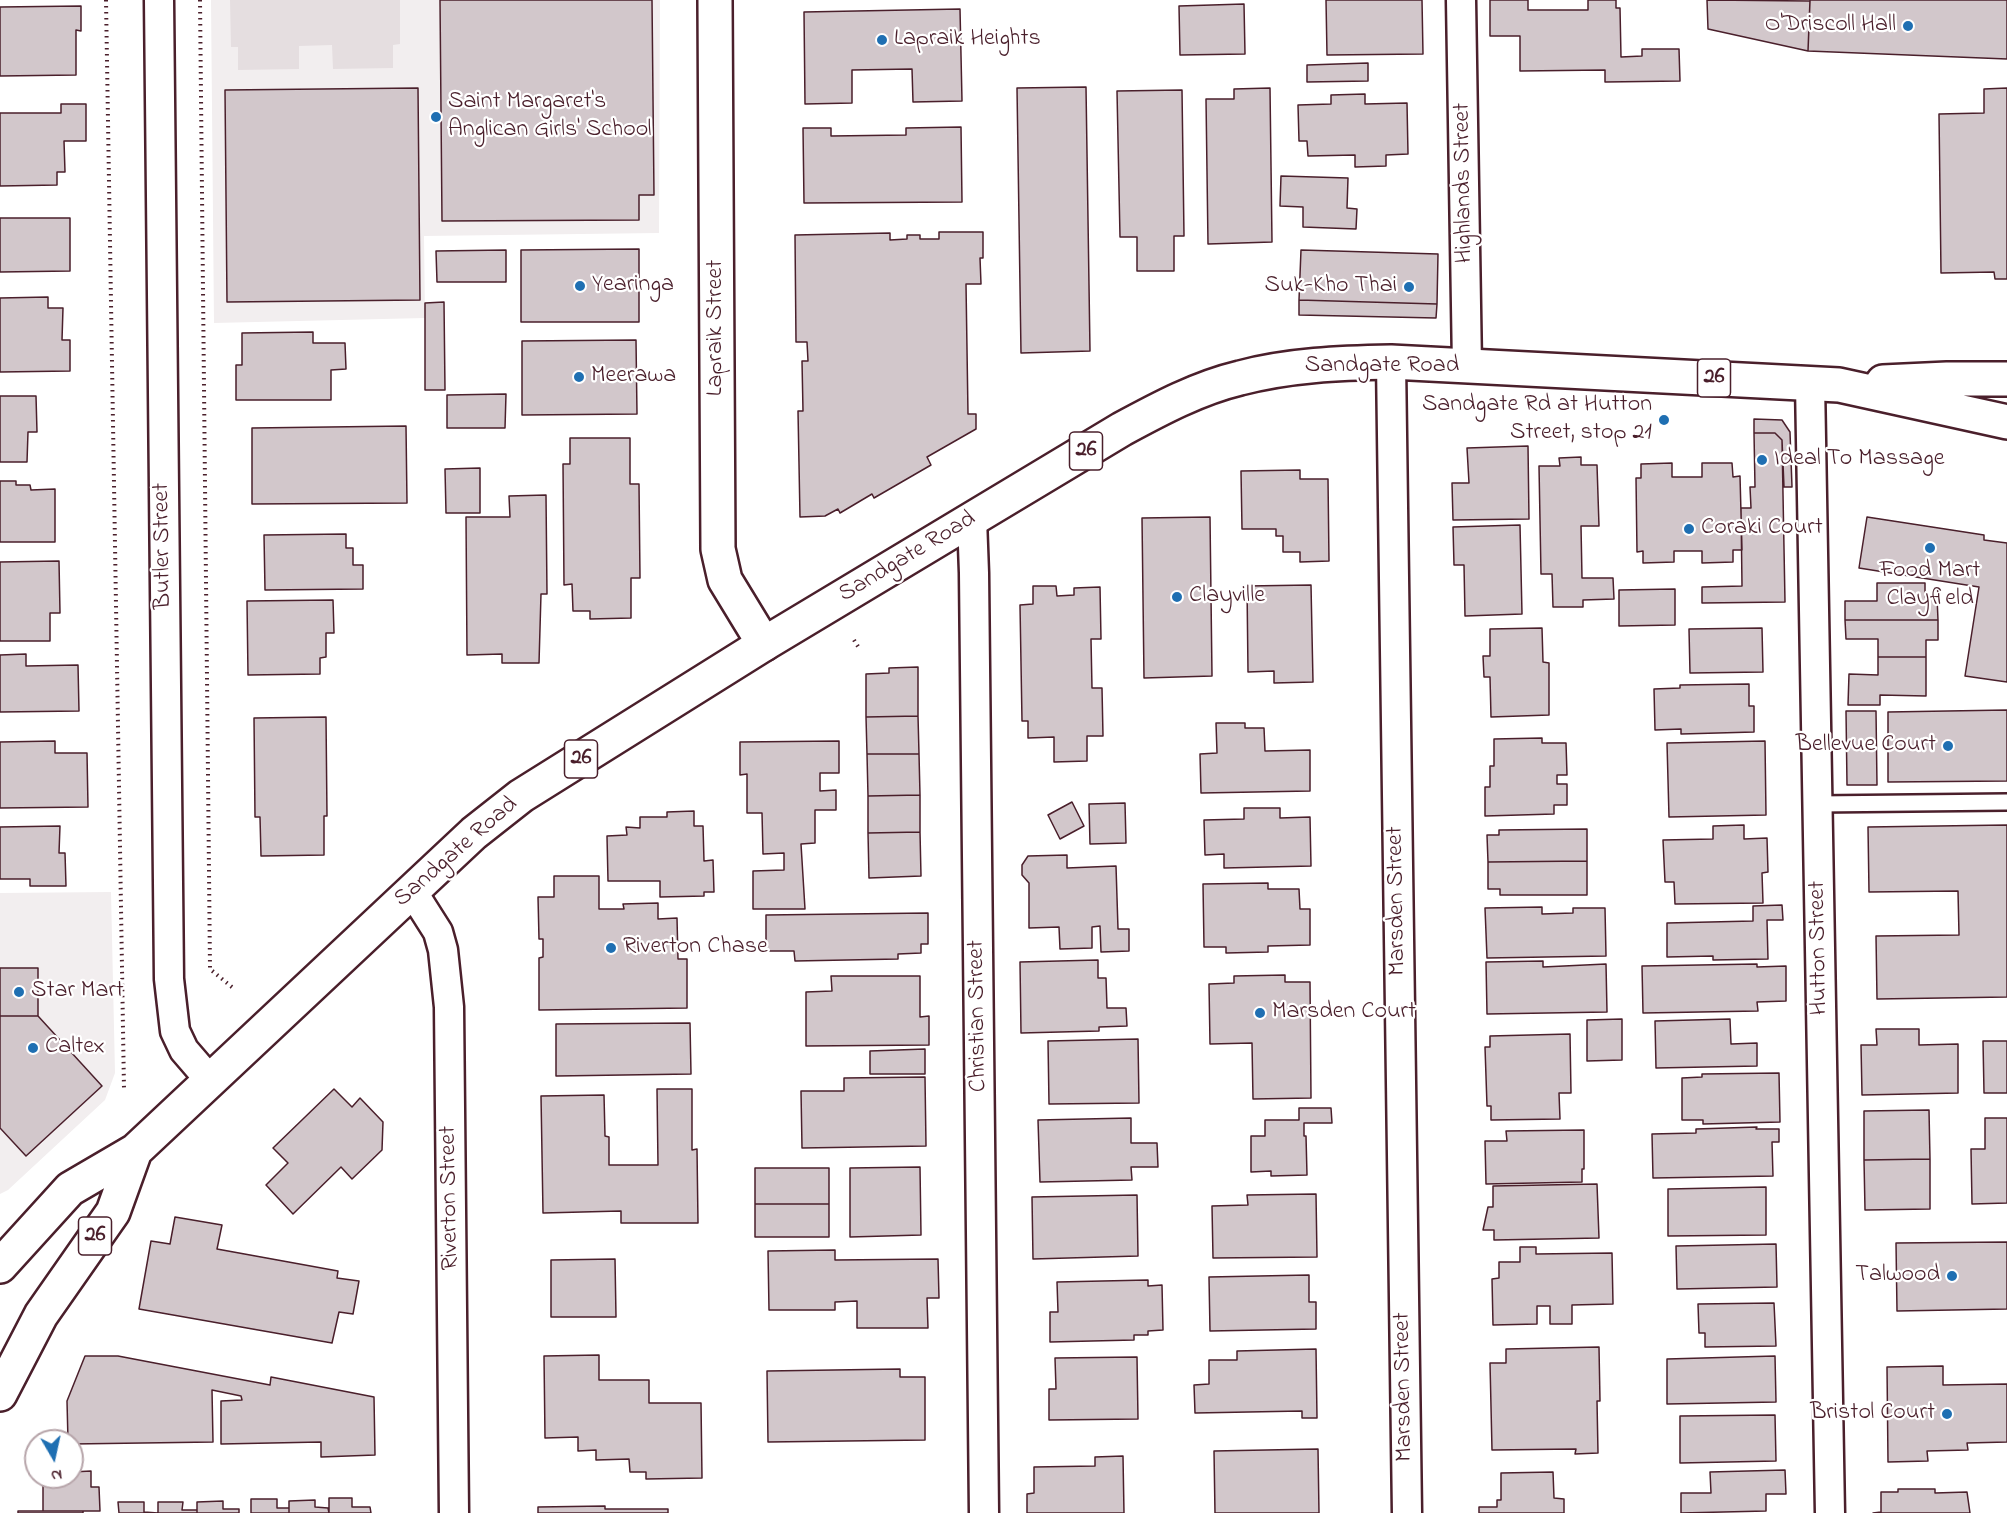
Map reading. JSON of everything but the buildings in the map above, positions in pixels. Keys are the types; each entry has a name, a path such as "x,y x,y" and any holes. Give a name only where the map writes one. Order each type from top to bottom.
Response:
{"main road":[{"name":"Lapraik Street","path":"715,0 718,549 725,580 764,644"},
{"name":"Sandgate Road","path":"1,1263 70,1189 135,1151 209,1079 474,833 521,796 764,644 1163,406 1239,378 1319,364 1391,362 1825,384 2007,379"},
{"name":"Sandgate Road","path":"1825,384 2007,422"},
{"name":"Sandgate Road","path":"0,1394 41,1315 113,1212 135,1151"}],"street":[{"name":"Butler Street","path":"159,0 169,979 175,1031 184,1050 209,1079"},
{"name":"Highlands Street","path":"1461,0 1467,366"},
{"name":"Marsden Street","path":"1391,362 1407,1513"},
{"name":"Hutton Street","path":"1825,384 1817,804 1830,1513"},
{"name":"Christian Street","path":"972,519 984,1513"},
{"name":"Riverton Street","path":"412,891 438,932 443,950 449,1007 454,1513"}],"lane":[{"path":"1817,804 2007,802"}],"path":[{"path":"106,0 124,1089"},
{"path":"200,0 210,969 233,988"},
{"path":"854,640 859,648"}],"shaded area":[{"name":"Saint Margaret's Anglican Girls' School","path":"211,0 660,0 659,233 424,236 425,318 214,323"},
{"path":"230,0 400,0 400,44 393,45 393,68 333,69 332,45 299,46 299,69 238,70 238,47 231,47"},
{"path":"111,892 115,1073 105,1100 8,1190 0,1194 0,893"}],"place":[{"name":"O'Driscoll Hall","path":"1908,26"},
{"name":"Lapraik Heights","path":"882,40"},
{"name":"Saint Margaret's Anglican Girls' School","path":"436,117"},
{"name":"Yearinga","path":"580,286"},
{"name":"Suk-Kho Thai","path":"1409,287"},
{"name":"Meerawa","path":"579,377"},
{"name":"Sandgate Rd at Hutton Street, stop 21","path":"1664,420"},
{"name":"Ideal To Massage","path":"1762,460"},
{"name":"Coraki Court","path":"1689,529"},
{"name":"Food Mart Clayfield","path":"1930,548"},
{"name":"Clayville","path":"1177,597"},
{"name":"Bellevue Court","path":"1948,746"},
{"name":"Riverton Chase","path":"611,948"},
{"name":"Star Mart","path":"19,992"},
{"name":"Marsden Court","path":"1260,1013"},
{"name":"Caltex","path":"33,1048"},
{"name":"Talwood","path":"1952,1276"},
{"name":"Bristol Court","path":"1947,1414"}]}
